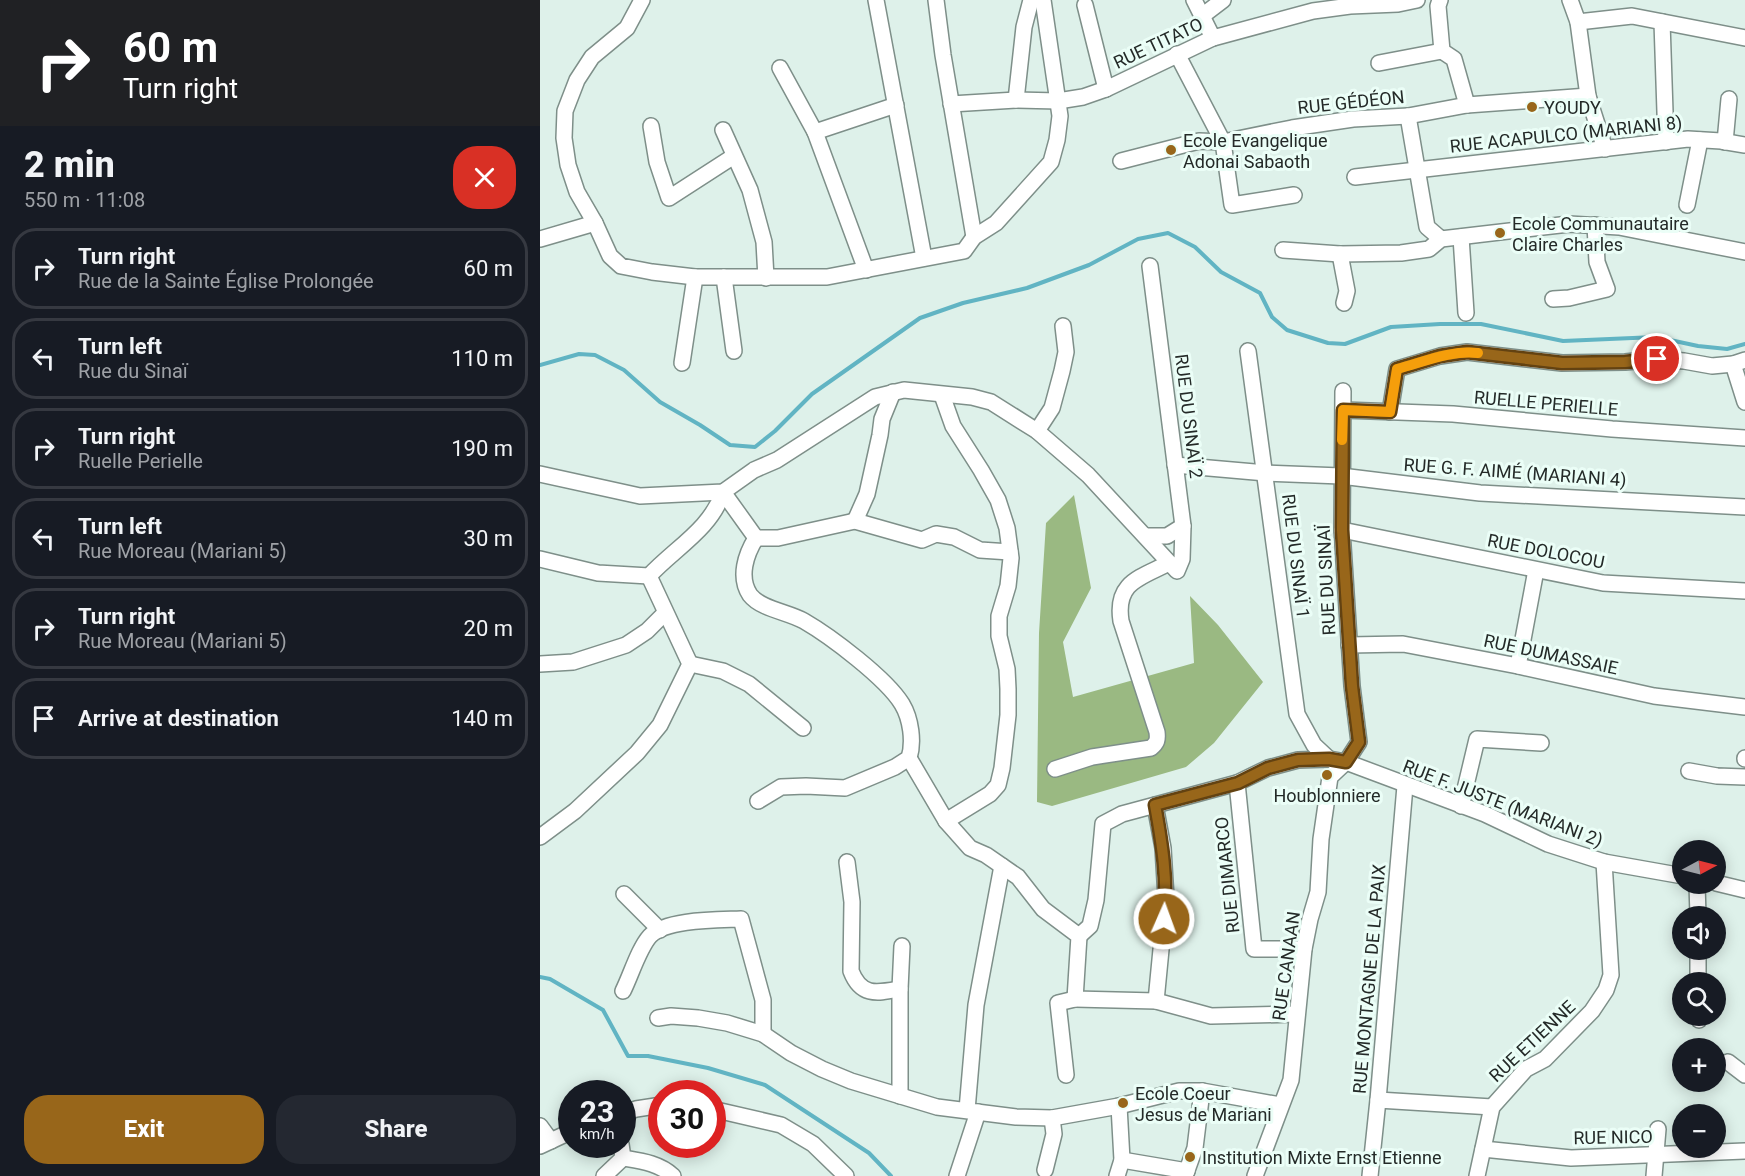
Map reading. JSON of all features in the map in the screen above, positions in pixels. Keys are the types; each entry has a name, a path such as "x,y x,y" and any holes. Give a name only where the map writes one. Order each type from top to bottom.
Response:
{"street":[{"path":"642,0 627,28 592,57 577,80 565,111 564,138 568,165 577,192 610,256 621,266 695,277 766,279 827,277 964,251 974,237 996,223 1051,162 1057,140 1060,116 1043,0"},
{"path":"876,0 924,258"},
{"path":"936,0 974,237"},
{"path":"1016,100 1024,27 1031,0"},
{"path":"1194,0 1213,38"},
{"path":"1202,16 1223,0"},
{"name":"RUE TITATO","path":"951,104 1016,100 1058,101 1083,97 1107,89 1213,38 1313,11 1350,6 1398,4 1417,0"},
{"path":"1440,0 1438,6 1443,51"},
{"path":"1570,0 1578,22 1588,96 1605,148"},
{"path":"1085,4 1107,89"},
{"path":"1578,22 1632,16 1745,38"},
{"path":"1662,22 1666,142"},
{"path":"1379,63 1443,51 1454,59 1467,105"},
{"path":"1177,54 1223,142 1232,205 1294,195"},
{"path":"780,68 815,132 866,270"},
{"name":"RUE GÉDÉON","path":"1121,161 1199,141 1223,142 1353,118 1408,116 1467,105 1588,96"},
{"path":"1725,142 1729,99"},
{"path":"815,132 896,105"},
{"path":"1408,116 1427,227 1441,239"},
{"path":"651,126 657,162 669,198 734,156"},
{"path":"723,130 750,190 764,242 766,279"},
{"path":"1687,205 1700,140"},
{"name":"RUE ACAPULCO (MARIANI 8)","path":"1355,177 1666,142 1700,140 1745,145"},
{"path":"540,239 595,224"},
{"path":"1283,250 1340,254 1401,253 1429,249 1441,239 1569,224 1619,227 1745,252"},
{"path":"1553,299 1569,298 1607,288 1598,262 1595,225"},
{"path":"1461,237 1466,314"},
{"path":"1340,254 1347,291 1344,303"},
{"name":"RUE DU SINAÏ 2","path":"1150,266 1183,526 1182,559 1173,567"},
{"path":"682,363 695,277"},
{"path":"724,277 734,351"},
{"path":"1037,431 1052,408 1062,370 1066,352 1063,326"},
{"name":"RUE DU SINAÏ 1","path":"1248,351 1297,714 1314,745 1329,759"},
{"path":"1390,412 1397,369 1440,356 1467,352 1562,363 1657,359 1712,366 1739,362 1745,402"},
{"path":"540,474 640,496 723,492 754,470 777,460 875,397 904,390 972,397 991,402 1037,431 1088,475 1173,567 1133,581 1125,589 1120,599 1119,609 1158,740 1151,747 1092,757 1055,769"},
{"name":"RUE DU SINAÏ","path":"1343,391 1342,530 1349,645 1359,742 1346,762"},
{"path":"855,521 867,494 882,419 893,392"},
{"path":"942,395 953,426 998,500 1007,528 1010,552 1008,586 999,616 999,636 1008,688 1008,715 998,785 990,794 946,821"},
{"name":"RUELLE PERIELLE","path":"1343,410 1453,414 1612,429 1745,438"},
{"name":"RUE G. F. AIMÉ (MARIANI 4)","path":"1175,465 1266,473 1341,476 1480,493 1745,507"},
{"path":"723,492 756,538"},
{"path":"649,576 707,523 718,507 723,492"},
{"path":"756,538 778,538 855,521 922,540 936,534 954,537 980,550 1010,552"},
{"path":"1146,536 1167,536 1183,526"},
{"name":"RUE DOLOCOU","path":"1342,530 1603,583 1745,591"},
{"path":"756,538 748,551 745,566 745,582 751,596 762,604 803,620 825,634 882,681 902,705 910,729 912,748 909,758 895,767 845,788 781,787 758,801"},
{"path":"540,559 598,573 649,576"},
{"path":"1518,666 1536,570"},
{"path":"649,576 690,664"},
{"path":"540,664 573,662 626,645 647,631 665,613"},
{"name":"RUE DUMASSAIE","path":"1349,645 1403,644 1654,696 1745,707"},
{"path":"690,664 723,671 749,684 803,728"},
{"path":"540,837 575,811 637,753 660,725 690,664"},
{"path":"1461,806 1477,739 1541,743"},
{"path":"909,758 946,821 970,848 986,855 1018,877 1043,909 1079,936 1075,999"},
{"name":"RUE F. JUSTE (MARIANI 2)","path":"1079,936 1090,926 1096,900 1103,824 1122,814 1238,783 1268,768 1298,760 1329,759 1346,762 1405,786 1485,814 1548,844 1604,862 1672,874"},
{"name":"RUE CANAAN","path":"1255,1176 1280,1105 1292,1080 1304,949 1318,892 1321,839 1330,777 1346,762"},
{"path":"1689,771 1717,776 1745,777"},
{"name":"RUE DIMARCO","path":"1238,783 1254,949 1304,949"},
{"name":"RUE MONTAGNE DE LA PAIX","path":"1370,1176 1405,786"},
{"path":"1155,805 1163,848 1166,898 1156,1001"},
{"path":"847,862 852,902 851,971 855,981 865,990 876,993 900,989"},
{"name":"RUE ETIENNE","path":"1477,1176 1492,1107 1526,1069 1545,1059 1562,1043 1592,1011 1606,990 1611,975 1604,862"},
{"path":"957,1176 973,1111 976,1005 1002,867"},
{"path":"1726,885 1745,890"},
{"path":"624,894 660,930"},
{"path":"623,991 642,948 652,934 669,926 741,919 763,1000 762,1034"},
{"path":"900,1096 902,946"},
{"path":"1066,1075 1058,1003 1075,999 1156,1001 1211,1016 1297,1014"},
{"path":"658,1018 671,1016 698,1018 727,1023 762,1034 791,1053 851,1081 938,1107 1016,1117 1052,1118 1119,1106 1179,1091 1202,1091 1280,1105"},
{"path":"1728,1062 1745,1075"},
{"path":"1122,1160 1186,1173 1195,1148 1202,1091"},
{"path":"1378,1100 1492,1107"},
{"path":"1117,1176 1122,1160 1119,1106"},
{"path":"726,1112 781,1125 813,1144 846,1176"},
{"path":"1045,1170 1054,1134 1052,1118"},
{"path":"540,1126 546,1143"},
{"path":"1654,1176 1658,1129"},
{"name":"RUE NICO","path":"1483,1149 1571,1158 1745,1151"},
{"path":"636,1157 665,1168 673,1176"},
{"path":"604,1176 617,1158"}],"green space":[{"path":"1074,495 1091,588 1063,642 1073,697 1194,663 1190,596 1218,625 1263,682 1214,743 1186,767 1052,806 1037,802 1039,633 1046,523"}],"waterway":[{"path":"540,365 579,354 595,355 624,370 660,402 730,445 755,447 775,431 812,394 920,318 963,303 1027,288 1089,265 1138,239 1168,233 1195,247 1221,272 1260,293 1272,317 1287,330 1328,343 1345,344 1391,327 1481,324 1563,341 1656,337 1698,346 1727,349 1745,344"},
{"path":"540,977 550,979 603,1010 628,1056 648,1056 708,1068 765,1085 869,1153 891,1176"}],"slow traffic":[{"path":"1342,440 1343,410 1390,412 1397,369 1440,356 1467,352 1478,353"}],"place":[{"name":"YOUDY","path":"1532,107"},
{"name":"Ecole Evangelique Adonai Sabaoth","path":"1171,150"},
{"name":"Ecole Communautaire Claire Charles","path":"1500,233"},
{"name":"Houblonniere","path":"1327,775"},
{"name":"Ecole Coeur Jesus de Mariani","path":"1123,1103"},
{"name":"Institution Mixte Ernst Etienne","path":"1190,1157"}],"route":[{"path":"1164,919 1166,898 1163,848 1155,805 1238,783 1268,768 1298,760 1329,759 1346,762 1359,742 1352,686 1342,530 1343,410 1390,412 1397,369 1440,356 1467,352 1562,363 1657,359"}]}
